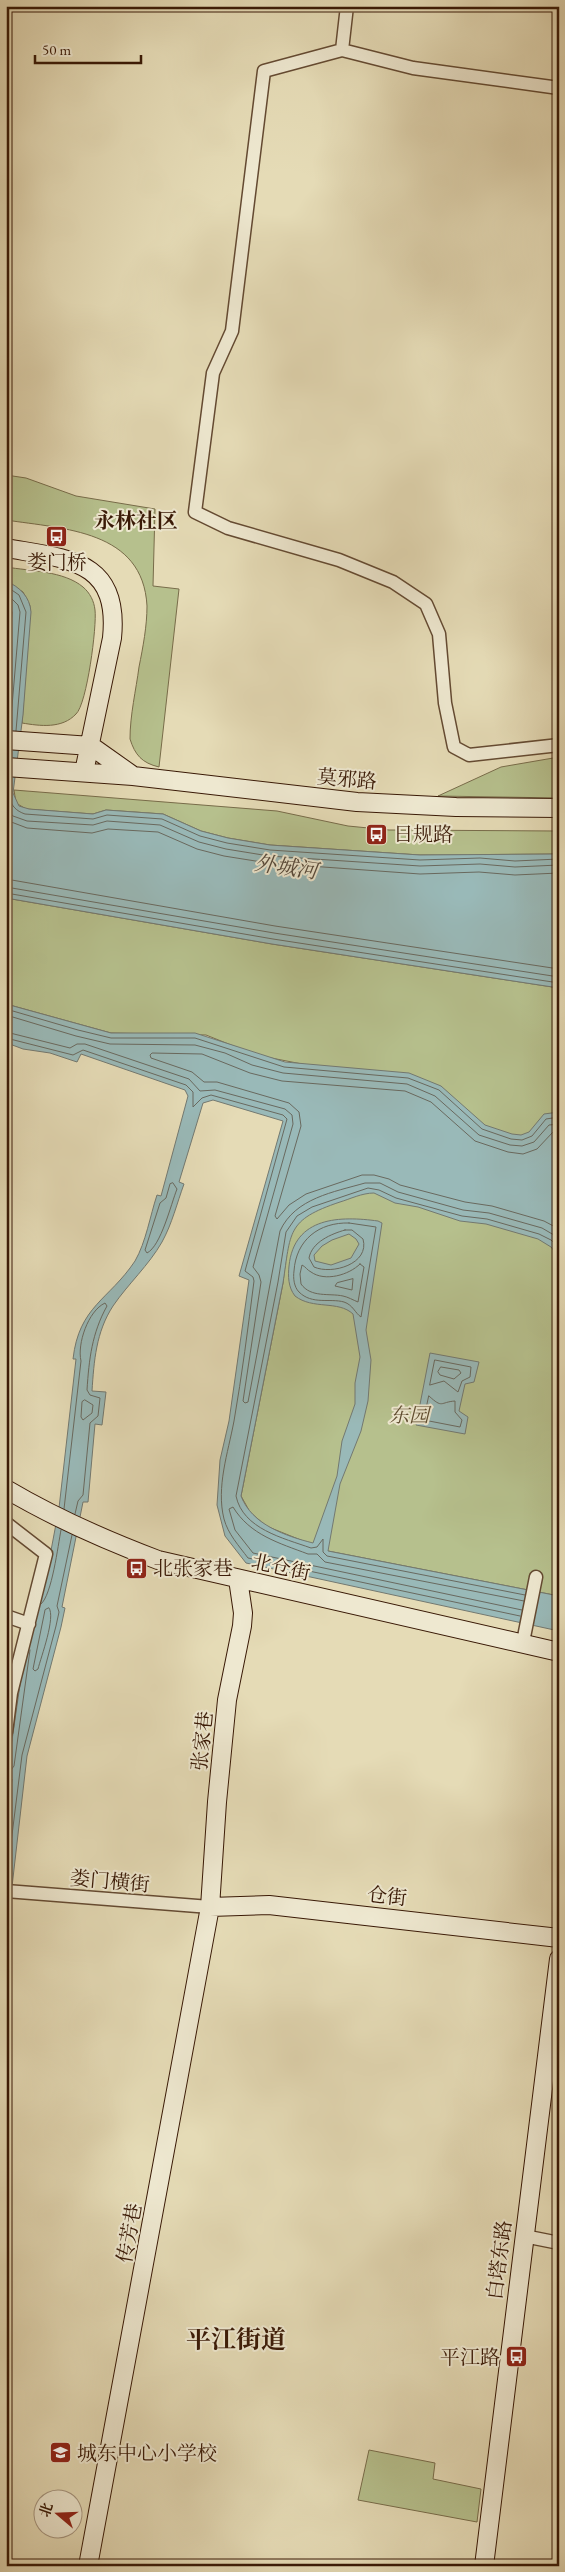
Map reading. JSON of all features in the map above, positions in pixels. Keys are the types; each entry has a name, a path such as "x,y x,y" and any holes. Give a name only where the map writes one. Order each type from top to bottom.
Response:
{"main road":[{"path":"6,548 53,556 78,564 100,579 108,591 113,611 112,638 91,746 84,772"},
{"path":"6,740 91,746"},
{"name":"莫邪路","path":"91,746 132,776"},
{"name":"莫邪路","path":"6,767 132,776 357,802 456,807 559,808"},
{"name":"北仓街","path":"6,1489 49,1514 82,1530 158,1560 238,1579 525,1634 559,1652"},
{"name":"张家巷","path":"210,1907 217,1802 227,1700 242,1626 242,1602 238,1579"},
{"name":"仓街","path":"210,1907 269,1904 559,1938"},
{"name":"传芳巷","path":"88,2566 210,1907"},
{"name":"白塔东路","path":"484,2566 559,1959"}],"street":[{"path":"342,50 347,6"},
{"path":"559,88 413,68 342,50 264,71 232,331 213,373 196,512 228,528 339,560 393,582 426,604 439,634 445,704 454,747 468,755 559,745"},
{"path":"6,1524 46,1554 11,1693 6,1732"},
{"path":"525,1634 536,1580"},
{"path":"6,1616 29,1624"},
{"name":"娄门横街","path":"11,1891 210,1907"},
{"path":"524,2236 559,2243"}],"green space":[{"path":"6,475 26,478 76,496 155,509 153,586 179,589 159,767 144,761 134,750 130,739 132,712 146,621 147,606 142,581 131,562 116,548 97,538 75,531 6,520"},
{"path":"6,567 46,572 66,578 83,587 93,600 95,610 94,632 84,696 76,714 64,722 51,725 22,723 30,606 23,592 6,581"},
{"path":"559,757 559,798 438,796 501,767"},
{"path":"14,790 277,811 348,826 389,830 559,831 559,854 420,855 270,845 201,831 163,814 106,810 93,814 26,809 16,803"},
{"name":"东园","path":"6,898 272,944 559,988 559,1596 328,1551 266,1526 250,1512 241,1496 283,1283 307,1065 256,1055 206,1035 111,1033 6,1004"},
{"path":"369,2450 435,2463 433,2479 481,2489 477,2522 358,2500"}],"water":[{"name":"外城河","path":"6,581 16,586 23,593 29,602 31,612 23,715 13,793 19,806 29,809 93,814 106,810 163,814 201,831 270,845 420,855 559,854 559,988 272,944 6,898"},
{"path":"6,1004 111,1033 195,1033 285,1062 409,1073 441,1086 485,1125 512,1134 521,1135 529,1132 544,1114 559,1112 559,1257 551,1247 538,1239 486,1224 460,1221 418,1207 395,1203 374,1193 361,1195 322,1209 300,1222 290,1240 241,1496 246,1506 261,1522 281,1533 313,1543 337,1476 342,1441 355,1404 355,1383 360,1357 353,1314 340,1307 310,1303 295,1296 290,1285 289,1266 293,1250 300,1237 310,1228 335,1220 364,1219 378,1221 382,1223 366,1330 371,1360 368,1401 361,1431 340,1484 328,1551 559,1596 559,1631 246,1563 225,1536 217,1505 220,1460 229,1421 249,1280 239,1276 283,1121 213,1100 203,1103 179,1182 184,1184 169,1228 151,1259 113,1306 99,1336 92,1391 106,1392 102,1425 95,1424 88,1502 83,1502 62,1607 65,1608 61,1627 27,1756 6,1939 6,1782 27,1636 46,1577 59,1508 76,1359 73,1359 76,1341 88,1315 125,1274 139,1254 157,1195 161,1196 188,1096 185,1090 81,1054 77,1062 50,1053 23,1049 7,1043","holes":["349,1234 359,1244 351,1258 331,1265 315,1261 314,1255 322,1246 332,1240"]},
{"path":"430,1353 479,1362 474,1382 465,1384 459,1411 468,1417 465,1434 416,1425"}],"place":[{"name":"娄门桥","path":"57,536"},
{"name":"日规路","path":"377,834"},
{"name":"北张家巷","path":"137,1568"},
{"name":"平江路","path":"516,2357"},
{"name":"城东中心小学校","path":"61,2453"}],"district":[{"name":"永林社区","path":"136,521"},
{"name":"平江街道","path":"236,2339"}]}
